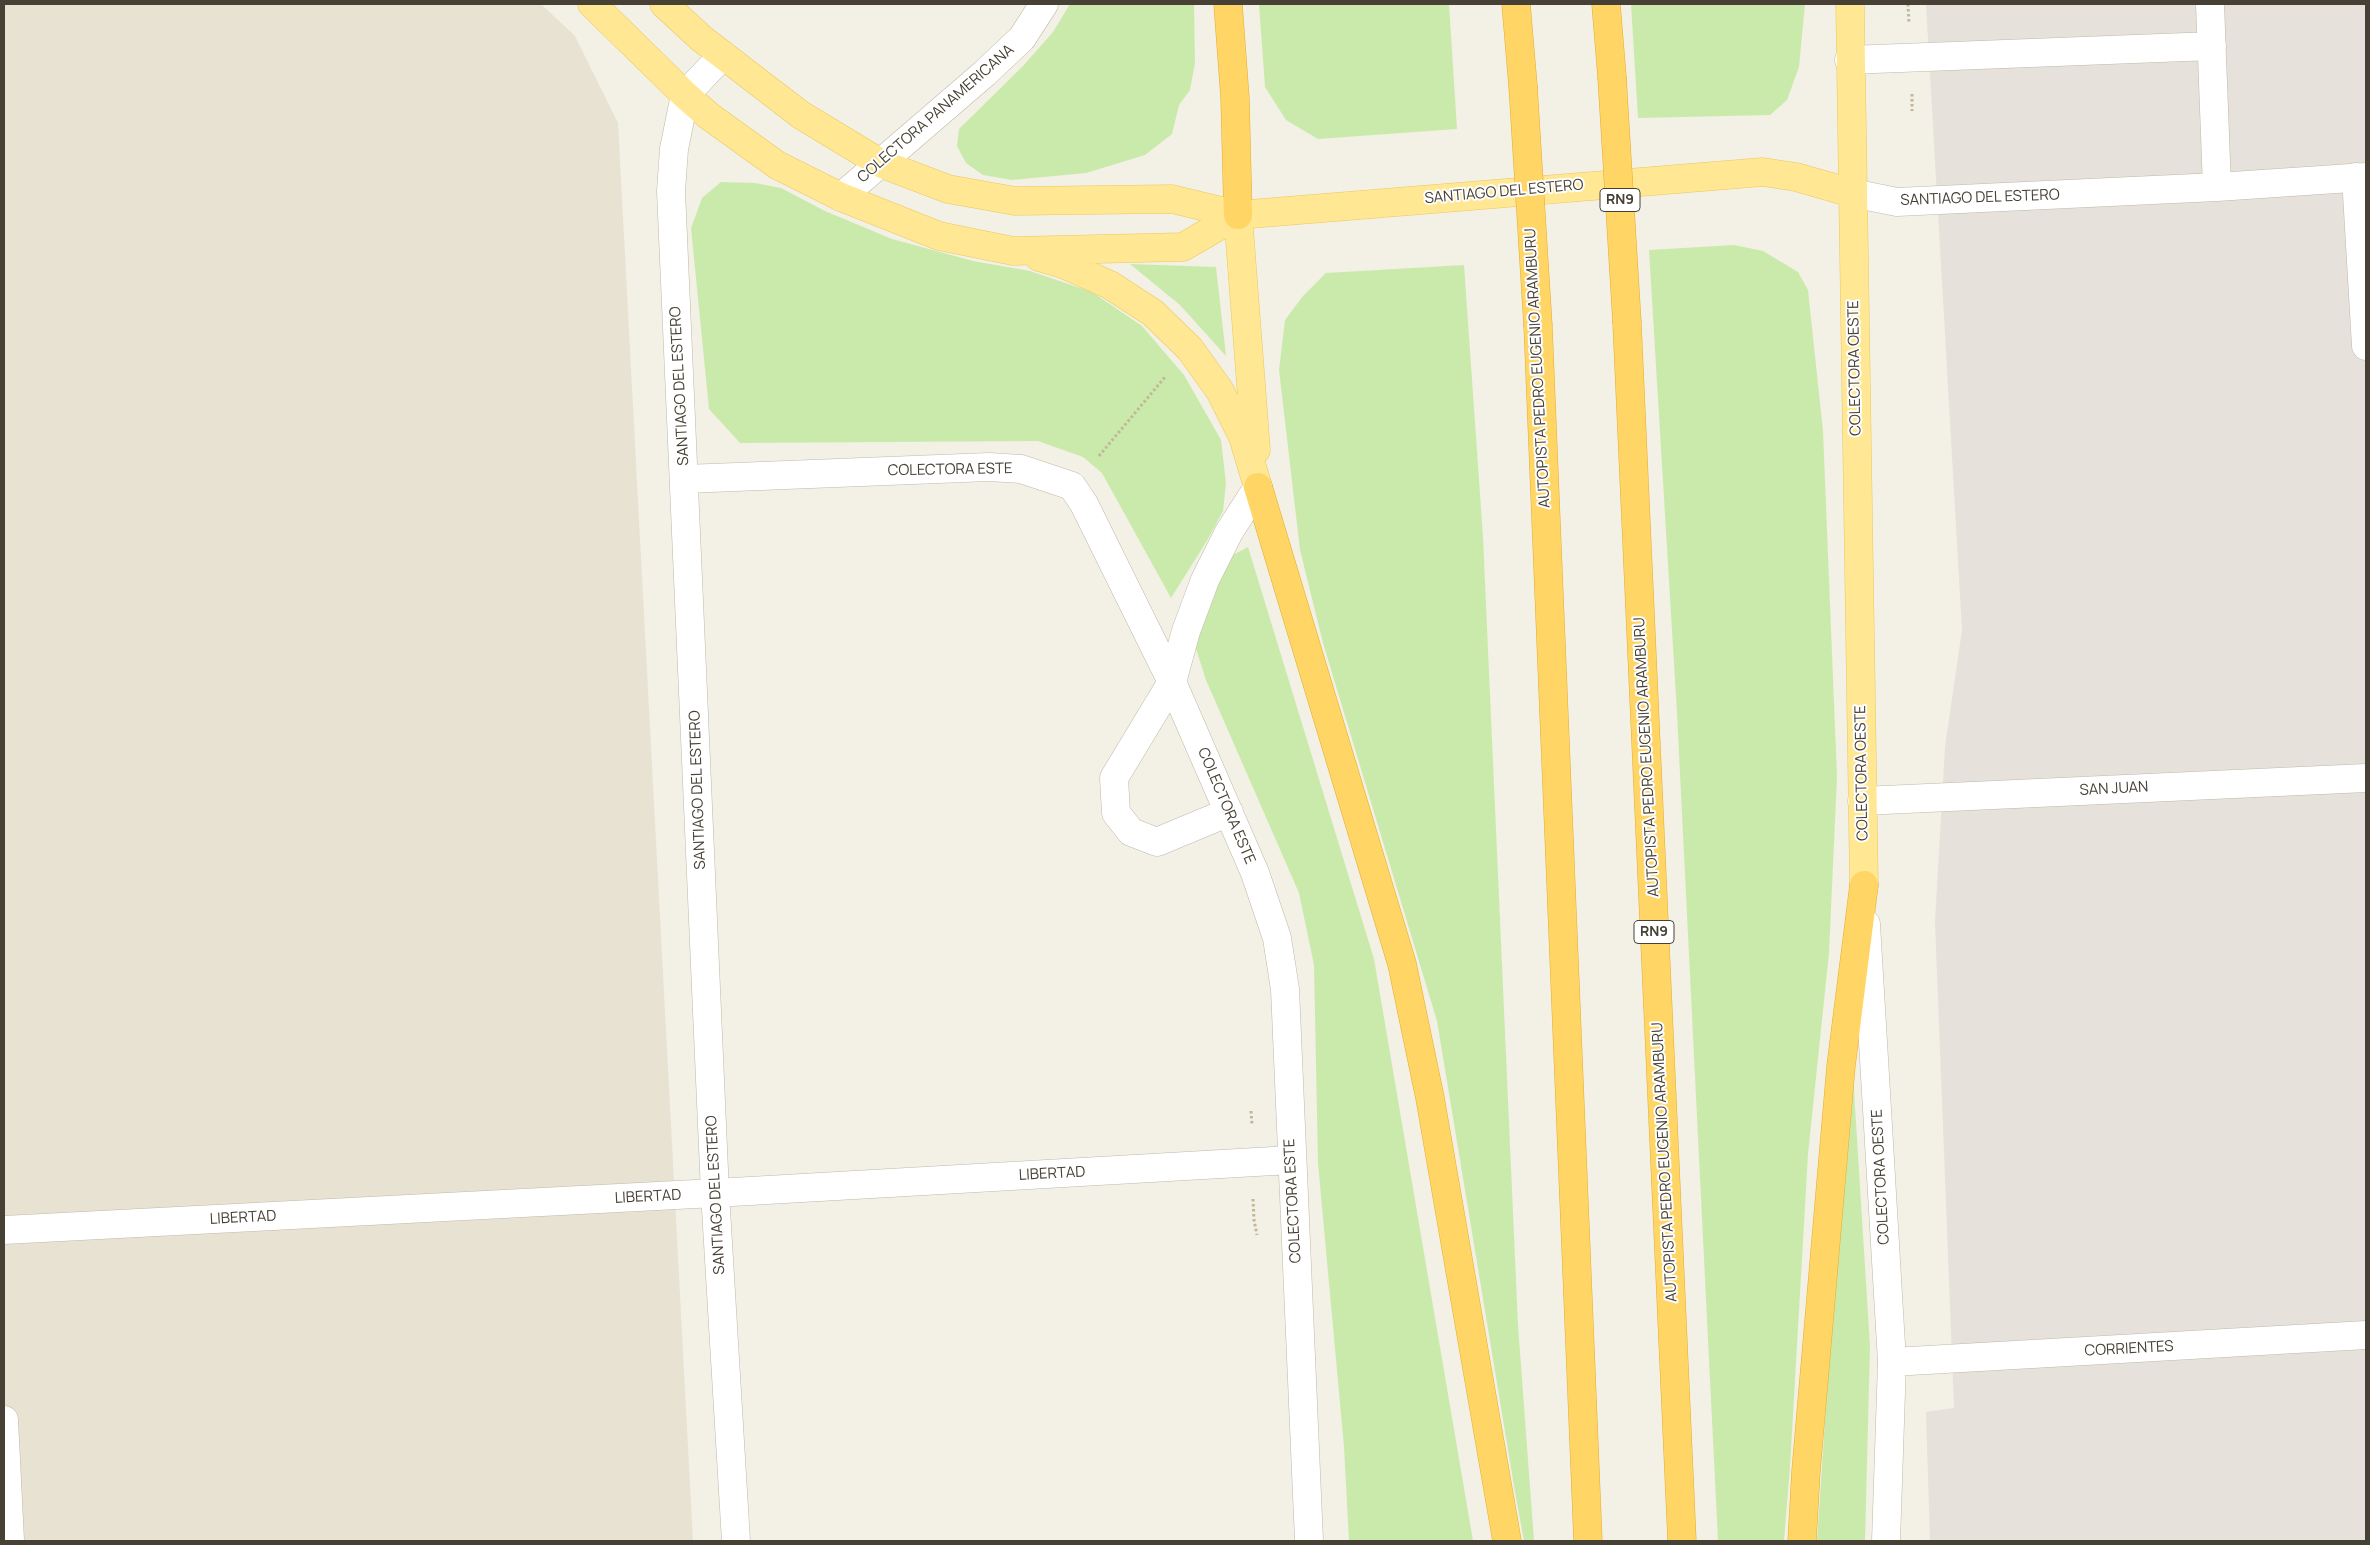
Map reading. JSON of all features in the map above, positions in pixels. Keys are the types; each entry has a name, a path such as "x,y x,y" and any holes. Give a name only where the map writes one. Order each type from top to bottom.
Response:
{"highway":[{"path":"1228,4 1235,98 1238,214"},
{"name":"AUTOPISTA PEDRO EUGENIO ARAMBURU","path":"1516,4 1538,326 1588,1541"},
{"name":"AUTOPISTA PEDRO EUGENIO ARAMBURU","path":"1606,4 1627,323 1682,1541"},
{"path":"1258,486 1276,551 1402,964 1430,1098 1507,1541"},
{"path":"1802,1541 1807,1461 1841,1066 1864,886"}],"main road":[{"path":"592,4 709,116 777,165 841,197 940,236 1013,251 1063,264 1110,284 1159,319 1190,349 1220,391 1243,437 1258,486"},
{"path":"664,4 702,39 800,115 882,164 948,189 1015,201 1172,199 1238,214"},
{"name":"COLECTORA OESTE","path":"1850,4 1849,60 1864,886"},
{"name":"SANTIAGO DEL ESTERO","path":"1238,214 1763,172 1796,177 1852,194"},
{"path":"1013,251 1183,247 1238,214"},
{"path":"1238,214 1258,486"}],"street":[{"name":"COLECTORA PANAMERICANA","path":"841,197 882,164 1016,44 1044,4"},
{"path":"2210,4 2217,187"},
{"path":"1849,60 2212,46"},
{"path":"685,95 723,55"},
{"name":"SANTIAGO DEL ESTERO","path":"685,95 674,148 671,191 715,1193 736,1541"},
{"path":"2361,177 2366,346"},
{"name":"SANTIAGO DEL ESTERO","path":"1852,194 1897,202 2217,187 2361,177"},
{"name":"COLECTORA ESTE","path":"685,479 989,467 1021,469 1072,486 1084,504 1172,682 1255,873 1277,938 1284,989 1310,1541"},
{"path":"1229,812 1157,842 1131,832 1116,813 1114,778 1172,682 1186,631 1205,580 1229,532 1258,486"},
{"name":"SAN JUAN","path":"1862,801 2366,778"},
{"name":"COLECTORA OESTE","path":"1864,886 1892,1362 1886,1541"},
{"name":"LIBERTAD","path":"4,1230 715,1193 1292,1160"},
{"name":"CORRIENTES","path":"1892,1362 2366,1336"},
{"path":"4,1420 10,1541"}],"path":[{"path":"1099,456 1165,376"},
{"path":"1251,1103 1254,1220 1258,1238"}],"shaded area":[{"path":"4,4 541,4 575,36 618,123 693,1541 4,1541"},
{"path":"1926,4 2366,4 2366,1541 1930,1541 1926,1412 1954,1408 1935,922 1945,747 1962,630"}],"green space":[{"path":"1070,4 1194,4 1195,63 1190,90 1179,105 1172,134 1145,155 1086,173 1012,180 983,175 966,163 957,146 959,129 1023,66 1053,32"},
{"path":"1259,4 1449,4 1457,129 1318,139 1286,120 1265,87"},
{"path":"1631,4 1805,4 1799,67 1787,100 1770,115 1638,118"},
{"path":"721,182 755,183 781,188 825,211 892,239 973,261 1030,271 1092,292 1142,326 1184,375 1221,440 1226,483 1223,511 1171,598 1102,473 1083,457 1038,441 740,443 709,409 691,228 702,198"},
{"path":"1734,245 1763,251 1798,272 1808,290 1823,431 1837,777 1829,953 1808,1154 1784,1541 1718,1541 1677,713 1649,250"},
{"path":"1130,264 1216,267 1226,356 1180,305"},
{"path":"1464,265 1483,537 1518,1325 1534,1541 1524,1541 1437,1021 1323,643 1300,550 1279,370 1285,320 1303,296 1326,273"},
{"path":"1248,547 1374,959 1473,1541 1349,1541 1344,1447 1318,1163 1314,965 1299,893 1206,680 1196,649 1196,622 1231,556"},
{"path":"1853,1075 1870,1346 1865,1541 1817,1541 1835,1270"}]}
